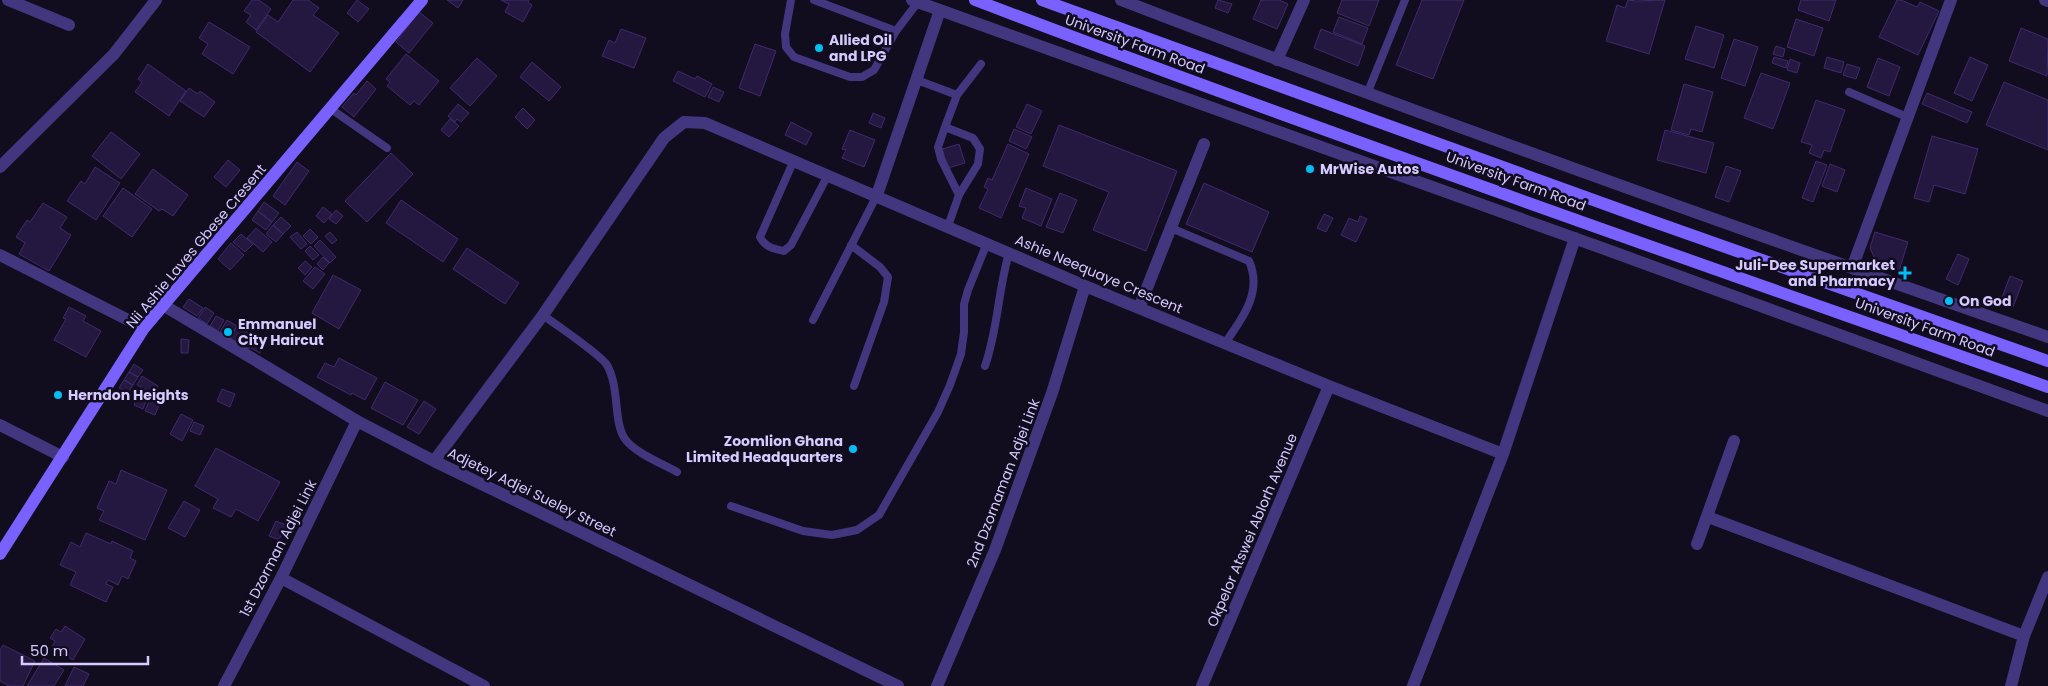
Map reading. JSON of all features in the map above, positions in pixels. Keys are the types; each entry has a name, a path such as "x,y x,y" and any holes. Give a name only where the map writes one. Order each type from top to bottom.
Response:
{"street":[{"path":"8,0 69,25"},
{"path":"0,167 114,54 156,0"},
{"name":"University Farm Road","path":"975,0 1079,40 2048,387"},
{"name":"University Farm Road","path":"1042,0 1656,222 2048,361"},
{"path":"1121,0 1366,94 2048,337"},
{"path":"1276,60 1304,0"},
{"path":"1852,268 1951,0"},
{"name":"Nii Ashie Laves Gbese Cresent","path":"0,554 144,328 331,109 420,1"},
{"path":"915,1 1575,238 2048,411"},
{"path":"877,195 940,10"},
{"name":"Ashie Neequaye Crescent","path":"543,315 664,138 684,122 706,123 1086,286 1330,386 1503,454"},
{"path":"1139,308 1204,144"},
{"path":"1414,686 1503,454 1575,238"},
{"path":"0,255 144,328"},
{"name":"2nd Dzornaman Adjei Link","path":"936,686 995,550 1052,393 1086,286"},
{"name":"Adjetey Adjei Sueley Street","path":"163,305 357,421 434,461 898,686"},
{"path":"434,461 543,315"},
{"name":"Okpelor Atswei Ablorh Avenue","path":"1202,686 1330,386"},
{"name":"1st Dzorman Adjei Link","path":"224,686 281,578 357,421"},
{"path":"0,425 62,457"},
{"path":"1697,544 1734,442"},
{"path":"1708,517 2024,636"},
{"path":"2011,686 2024,636 2048,577"},
{"path":"281,578 484,686"}],"lane":[{"path":"791,0 785,34 786,47 794,57 850,77 862,77 874,70 915,1"},
{"path":"814,0 896,31"},
{"path":"1366,94 1405,0"},
{"path":"959,195 941,159 938,147 957,95 981,64"},
{"path":"917,80 957,95"},
{"path":"1849,92 1907,117"},
{"path":"331,109 388,148"},
{"path":"945,127 973,138 980,149 978,164 959,195 948,226"},
{"path":"794,160 760,238 763,244 775,249 784,250 791,246 828,175"},
{"path":"813,320 877,195"},
{"path":"1171,228 1250,261 1254,271 1254,280 1248,310 1225,343"},
{"path":"731,506 804,531 832,534 856,530 879,515 938,412 950,385 961,354 964,332 964,304 987,243"},
{"path":"851,245 880,267 888,277 884,302 854,386"},
{"path":"985,366 994,336 1000,292 1009,252"},
{"path":"543,315 605,362 614,378 621,430 626,440 636,449 677,472"}],"building":[{"path":"252,0 259,0 271,9 256,30 246,22 251,15 244,11"},
{"path":"293,0 308,0 319,8 313,15 339,33 310,72 256,32 268,15 278,22"},
{"path":"357,0 369,9 358,22 347,13"},
{"path":"447,0 463,0 458,8"},
{"path":"501,0 529,0 528,2 532,5 523,22 505,12 509,4"},
{"path":"1218,0 1232,4 1228,13 1215,8"},
{"path":"1261,0 1279,0 1288,4 1277,29 1253,19"},
{"path":"1342,0 1379,0 1369,26 1337,13"},
{"path":"1422,0 1464,0 1433,79 1396,65"},
{"path":"1628,0 1665,0 1649,54 1606,41 1617,5 1625,8"},
{"path":"1801,0 1836,0 1829,21 1798,10"},
{"path":"1897,0 1917,7 1920,2 1939,11 1918,55 1879,37"},
{"path":"419,12 433,23 409,53 396,42"},
{"path":"1339,17 1368,28 1362,44 1333,32"},
{"path":"1796,19 1823,28 1814,56 1787,47"},
{"path":"209,22 250,47 233,74 202,54 208,44 199,38"},
{"path":"1696,26 1724,35 1714,68 1685,59"},
{"path":"2021,28 2048,39 2047,76 2009,61"},
{"path":"621,29 646,38 634,68 602,56 609,40 615,43"},
{"path":"1321,29 1365,46 1358,66 1314,48"},
{"path":"1734,39 1758,47 1745,86 1721,78"},
{"path":"755,44 776,51 760,96 739,88"},
{"path":"1776,46 1785,49 1783,57 1773,54"},
{"path":"406,54 439,81 419,105 414,101 410,105 387,86 390,82 386,79"},
{"path":"1774,57 1788,61 1786,68 1772,63"},
{"path":"1827,57 1844,62 1841,73 1824,68"},
{"path":"1970,57 1988,65 1972,101 1954,93"},
{"path":"477,58 497,76 470,106 450,88"},
{"path":"1878,58 1900,67 1889,96 1867,87"},
{"path":"1790,59 1800,63 1797,73 1787,70"},
{"path":"532,62 561,87 549,101 520,77"},
{"path":"148,64 186,91 169,116 135,92 142,82 138,79"},
{"path":"1847,64 1860,68 1856,79 1843,75"},
{"path":"678,71 695,79 697,76 712,84 705,97 673,81"},
{"path":"1761,73 1790,83 1773,129 1744,118"},
{"path":"367,81 376,89 354,117 342,107 354,93 356,95"},
{"path":"2004,82 2048,100 2048,150 1986,125"},
{"path":"1684,84 1713,92 1702,132 1691,129 1689,135 1671,130"},
{"path":"713,87 724,92 719,102 708,97"},
{"path":"189,88 198,94 200,91 215,102 204,117 180,101"},
{"path":"1927,93 1972,112 1967,123 1922,104"},
{"path":"1816,100 1845,110 1830,152 1824,150 1821,158 1809,153 1812,145 1801,142"},
{"path":"458,104 469,113 461,122 457,119 455,122 448,116"},
{"path":"1027,104 1042,111 1031,134 1016,127"},
{"path":"523,108 535,120 527,129 515,117"},
{"path":"873,113 885,118 881,128 869,123"},
{"path":"450,119 459,126 449,137 441,130"},
{"path":"791,122 812,133 806,145 785,135"},
{"path":"1059,125 1177,171 1146,251 1093,230 1109,192 1043,166"},
{"path":"1014,129 1032,137 1026,149 1009,141"},
{"path":"850,130 875,140 864,167 842,158 846,150 842,149"},
{"path":"1665,130 1714,143 1706,173 1657,160"},
{"path":"111,132 140,154 121,179 92,156"},
{"path":"1932,136 1978,149 1965,194 1934,185 1929,202 1914,198"},
{"path":"959,144 965,163 948,168 942,149"},
{"path":"1008,144 1029,154 1001,218 979,208 988,189 984,187 988,178 992,180"},
{"path":"391,153 413,174 367,222 345,201"},
{"path":"228,160 240,170 226,187 214,177"},
{"path":"1816,161 1827,165 1813,202 1802,198"},
{"path":"297,162 309,171 285,205 273,196"},
{"path":"1830,164 1845,170 1837,192 1822,186"},
{"path":"1726,166 1741,171 1729,202 1715,197"},
{"path":"95,167 120,183 96,220 67,201 81,181 85,184"},
{"path":"153,169 188,195 173,216 162,209 159,211 135,194"},
{"path":"1204,183 1269,212 1252,252 1186,224"},
{"path":"123,188 152,209 132,237 103,216"},
{"path":"1026,188 1052,199 1041,226 1022,218 1026,208 1019,206"},
{"path":"1060,193 1077,200 1063,233 1046,227"},
{"path":"401,200 458,239 443,262 386,223"},
{"path":"264,202 279,213 272,222 258,211"},
{"path":"43,203 67,217 60,228 71,235 49,271 19,254 25,243 16,237 27,220 30,222"},
{"path":"323,207 332,214 324,223 316,216"},
{"path":"336,210 343,216 336,224 329,219"},
{"path":"258,211 272,222 266,230 252,220"},
{"path":"1324,214 1333,218 1326,232 1317,228"},
{"path":"1360,216 1367,219 1356,242 1341,235 1349,218 1358,222"},
{"path":"281,217 291,226 283,234 273,225"},
{"path":"273,225 283,234 276,242 266,234"},
{"path":"256,228 272,242 263,252 247,238"},
{"path":"310,229 318,237 311,244 303,236"},
{"path":"297,232 307,244 301,249 290,237"},
{"path":"330,232 337,240 332,244 325,236"},
{"path":"1875,232 1908,242 1899,271 1877,264 1870,248"},
{"path":"241,234 253,244 245,252 233,242"},
{"path":"320,240 336,257 330,263 314,246"},
{"path":"231,243 244,255 230,270 218,259"},
{"path":"310,246 319,255 313,260 305,251"},
{"path":"467,248 519,283 505,304 453,269"},
{"path":"1958,254 1969,259 1958,285 1946,279"},
{"path":"323,257 329,263 323,270 317,264"},
{"path":"305,261 312,267 305,275 298,268"},
{"path":"315,267 325,274 313,289 303,281"},
{"path":"333,275 361,290 339,329 312,313"},
{"path":"2010,276 2023,281 2013,307 2000,303"},
{"path":"189,299 203,308 197,316 183,307"},
{"path":"69,307 86,316 83,321 101,331 86,357 54,340 66,319 63,318"},
{"path":"205,307 214,313 207,324 198,318"},
{"path":"216,316 224,320 218,331 210,326"},
{"path":"227,320 237,326 230,338 220,332"},
{"path":"237,326 246,331 239,343 230,338"},
{"path":"246,331 256,337 249,349 239,343"},
{"path":"257,338 266,342 260,353 251,348"},
{"path":"181,339 189,340 188,353 181,353"},
{"path":"339,358 377,378 365,400 352,393 351,395 317,377 325,363 334,367"},
{"path":"134,364 143,370 138,377 129,372"},
{"path":"129,372 138,377 133,385 124,380"},
{"path":"142,376 158,386 153,394 137,385"},
{"path":"124,380 133,385 128,393 119,388"},
{"path":"385,382 418,400 403,425 371,408"},
{"path":"222,389 235,394 230,407 217,401"},
{"path":"139,392 148,395 143,409 134,405"},
{"path":"151,397 161,401 155,415 145,411"},
{"path":"424,401 436,409 419,434 407,427"},
{"path":"181,414 193,420 182,441 170,434"},
{"path":"194,422 204,426 200,435 190,431"},
{"path":"216,448 280,482 258,521 236,509 231,517 213,508 218,499 195,486"},
{"path":"121,470 167,490 145,540 99,520 104,511 97,508 109,481 116,484"},
{"path":"184,501 200,510 185,537 168,528"},
{"path":"276,521 286,525 279,540 269,536"},
{"path":"86,533 111,544 112,541 133,551 130,558 136,561 128,579 122,576 118,585 108,580 106,584 113,587 106,602 70,585 76,572 60,565 71,542 80,547"},
{"path":"65,626 85,639 73,660 52,647 55,641 50,638 56,629 61,632"},
{"path":"3,645 35,661 23,686 9,686 0,681 0,650"},
{"path":"44,658 64,670 54,686 27,686"},
{"path":"74,667 89,674 83,686 65,686"}],"place":[{"name":"Allied Oil and LPG","path":"819,48"},
{"name":"MrWise Autos","path":"1310,169"},
{"name":"Juli-Dee Supermarket and Pharmacy","path":"1905,273"},
{"name":"On God","path":"1949,301"},
{"name":"Emmanuel City Haircut","path":"228,332"},
{"name":"Herndon Heights","path":"58,395"},
{"name":"Zoomlion Ghana Limited Headquarters","path":"853,449"}]}
